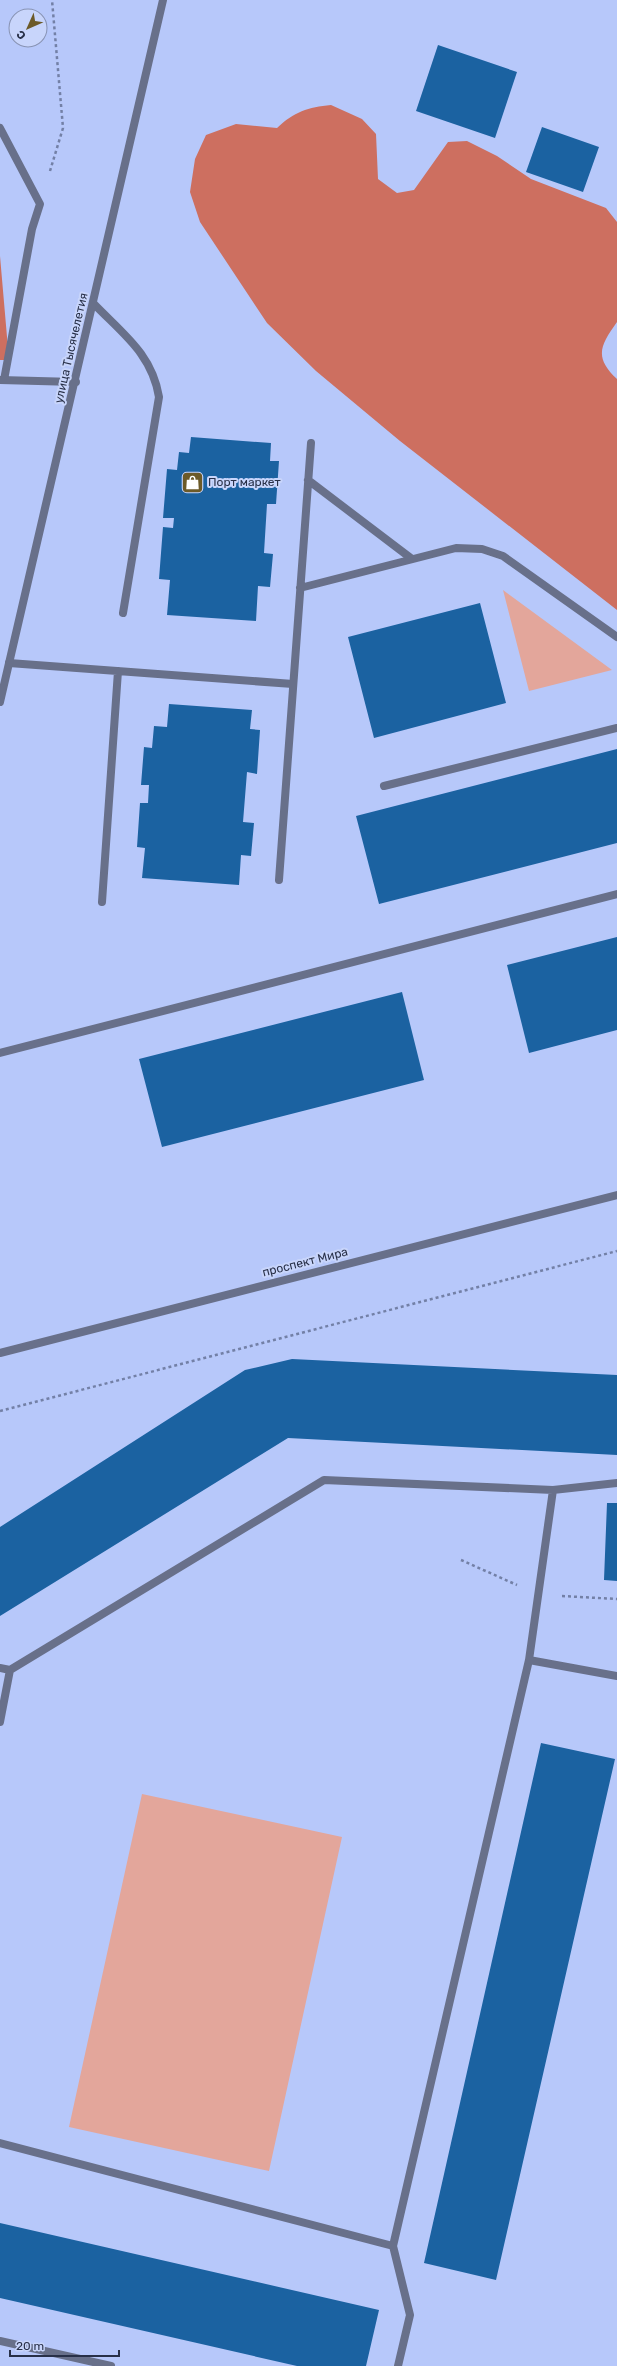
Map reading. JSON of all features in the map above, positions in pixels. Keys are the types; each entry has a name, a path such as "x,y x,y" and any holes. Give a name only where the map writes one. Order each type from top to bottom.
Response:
{"street":[{"name":"улица Тысячелетия","path":"0,702 76,382 164,0"},
{"path":"0,128 40,204 32,229 2,380 76,382"},
{"path":"94,304 150,365 157,380 160,397 123,613"},
{"path":"279,880 310,443"},
{"path":"308,480 412,559"},
{"path":"300,588 456,548 482,549 498,554 617,637"},
{"path":"9,663 293,684"},
{"path":"102,902 118,671"},
{"path":"384,786 617,728"},
{"path":"0,1053 617,894"},
{"name":"проспект Мира","path":"0,1353 617,1195"},
{"path":"0,1668 10,1670 324,1480 553,1490 617,1483"},
{"path":"398,2366 410,2315 393,2246 529,1660 553,1490"},
{"path":"529,1660 617,1676"},
{"path":"0,1722 10,1670"},
{"path":"0,2143 393,2246"},
{"path":"0,2340 111,2366"}],"path":[{"path":"40,204 63,128 52,0"},
{"path":"0,1411 617,1251"}],"shaded area":[{"path":"331,105 362,119 376,134 378,179 397,193 414,190 448,142 467,141 497,156 531,179 606,208 617,222 617,322 603,345 602,358 617,379 617,610 400,441 316,371 267,323 200,222 190,192 195,159 206,135 236,124 277,128 283,122 302,111 315,107"},
{"path":"0,256 9,360 0,360"},
{"path":"503,590 612,670 529,691"},
{"path":"142,1794 342,1837 269,2171 69,2127"}],"building":[{"path":"438,45 517,72 495,138 416,111"},
{"path":"542,127 599,147 583,192 526,172"},
{"path":"191,437 271,443 270,461 279,461 276,504 267,504 264,553 273,554 270,587 258,586 256,621 167,615 170,580 159,579 163,527 173,528 174,518 163,518 167,469 177,470 179,452 189,453"},
{"path":"480,603 506,703 374,738 348,637"},
{"path":"169,704 252,710 250,729 260,730 257,774 247,772 243,822 254,823 251,856 241,855 239,885 142,878 145,848 137,847 140,803 148,803 149,785 141,785 144,747 152,748 154,726 167,727"},
{"path":"617,749 617,843 379,904 356,816"},
{"path":"617,937 617,1030 529,1053 507,965"},
{"path":"402,992 424,1080 162,1147 139,1059"},
{"path":"292,1359 617,1375 617,1455 288,1438 0,1616 0,1527 245,1370"},
{"path":"607,1503 617,1503 617,1581 604,1580"},
{"path":"541,1743 615,1759 496,2280 424,2263"},
{"path":"0,2223 379,2310 366,2366 297,2366 0,2298"}],"place":[{"name":"Порт маркет","path":"192,482"}]}
